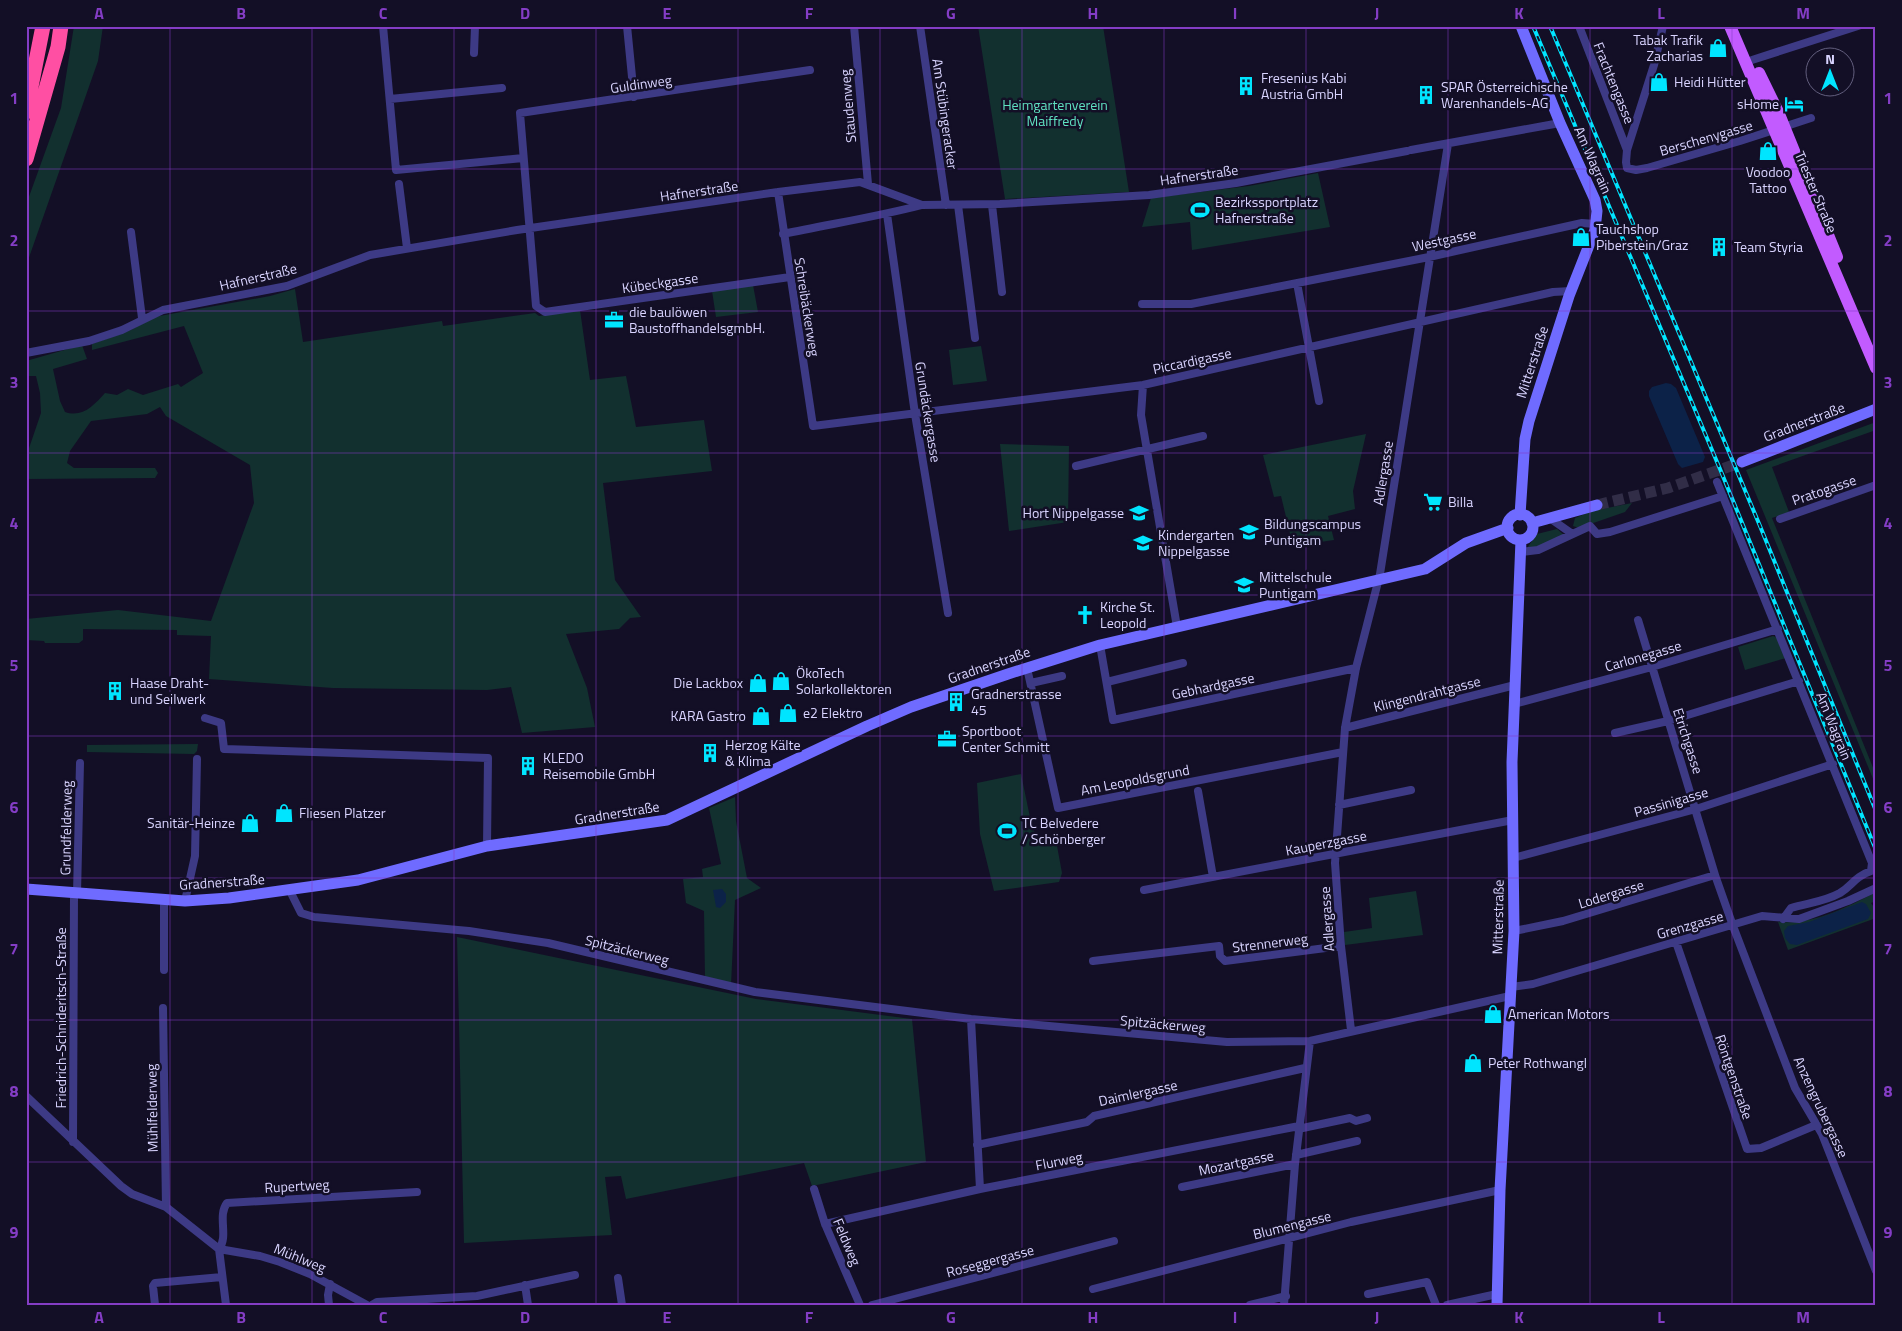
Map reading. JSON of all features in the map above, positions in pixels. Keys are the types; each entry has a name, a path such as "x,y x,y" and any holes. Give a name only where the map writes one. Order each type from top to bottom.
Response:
{"highway":[{"path":"26,112 43,26"},
{"path":"45,92 54,26"},
{"path":"26,159 61,26"}],"main road":[{"name":"Am Wagrain","path":"1521,26 1560,123 1595,200 1596,224"},
{"name":"Triester Straße","path":"1730,26 1779,129 1876,349"},
{"name":"Triester Straße","path":"1739,26 1876,368"},
{"name":"Mitterstraße","path":"1520,515 1525,439 1529,420 1571,291 1596,224"},
{"name":"Gradnerstraße","path":"1742,462 1876,409"},
{"path":"1532,523 1597,505"},
{"path":"1520,515 1529,517 1532,523 1531,534 1521,546 1512,537 1508,528 1511,519 1520,515"},
{"name":"Gradnerstraße","path":"26,889 185,901 229,898 358,880 487,846 667,820 875,722 911,707 1100,645 1425,569 1466,544 1508,528"},
{"name":"Mitterstraße","path":"1497,1299 1500,1190 1514,931 1514,704 1521,546"}],"street":[{"path":"382,26 396,170 523,158"},
{"path":"474,53 475,26"},
{"path":"627,26 634,98"},
{"name":"Staudenweg","path":"854,26 868,184"},
{"name":"Am Stübingeracker","path":"920,26 946,205"},
{"name":"Frachtengasse","path":"1579,26 1627,150"},
{"path":"1627,150 1654,65 1663,26"},
{"path":"1752,60 1858,26"},
{"name":"Guldinweg","path":"536,306 520,113 634,98 810,70"},
{"path":"390,99 502,88"},
{"name":"Berschenygasse","path":"1627,150 1626,162 1628,168 1636,170 1811,118"},
{"name":"Hafnerstraße","path":"26,353 89,341 122,330 142,318 163,310 287,286 370,255 529,228 860,182 922,205 992,205 1177,191 1320,168 1560,123"},
{"name":"Adlergasse","path":"1351,1030 1341,946 1335,854 1345,728 1356,668 1379,580 1448,144"},
{"path":"399,184 407,248"},
{"name":"Schreibäckerweg","path":"778,192 813,426"},
{"path":"783,234 847,220 887,214 922,205"},
{"path":"958,205 975,338"},
{"path":"992,205 1002,292"},
{"name":"Grundäckergasse","path":"887,214 916,414 948,613"},
{"name":"Westgasse","path":"1142,304 1191,304 1429,257 1582,223 1596,224"},
{"path":"131,232 142,318"},
{"name":"Kübeckgasse","path":"536,306 545,312 790,277"},
{"path":"1297,283 1319,401"},
{"name":"Piccardigasse","path":"813,426 1142,385 1420,324 1553,292 1571,291"},
{"path":"1142,385 1141,416 1177,627"},
{"path":"1076,466 1203,436"},
{"name":"Am Wagrain","path":"1717,482 1870,855 1871,871 1856,877 1834,896 1809,905 1791,908 1783,919"},
{"name":"Pratogasse","path":"1780,519 1876,485"},
{"path":"1521,546 1538,550 1571,533 1590,526 1597,534 1610,532 1723,496"},
{"path":"1551,519 1571,533"},
{"name":"Etrichgasse","path":"1638,620 1715,875 1733,926"},
{"name":"Carlonegasse","path":"1514,704 1652,667 1778,630"},
{"name":"Gebhardgasse","path":"1100,645 1112,720 1356,668"},
{"name":"Gebhardgasse","path":"1107,682 1183,662"},
{"name":"Am Leopoldsgrund","path":"1027,668 1058,808 1343,752"},
{"path":"1031,683 1062,676"},
{"path":"1615,733 1668,720 1799,681"},
{"name":"Klingendrahtgasse","path":"1345,728 1515,685"},
{"path":"205,718 221,723 224,749 488,758 487,846"},
{"path":"185,901 195,856 197,759"},
{"name":"Grundfelderweg","path":"76,894 80,763"},
{"name":"Passinigasse","path":"1513,858 1696,809 1833,764"},
{"path":"1339,805 1411,790"},
{"path":"1198,791 1213,877"},
{"name":"Kauperzgasse","path":"1144,890 1513,820"},
{"name":"Lodergasse","path":"1514,931 1563,921 1715,875"},
{"name":"Grenzgasse","path":"1351,1030 1510,992 1762,916 1783,919 1807,917 1874,889"},
{"name":"Spitzäckerweg","path":"290,891 301,913 314,918 469,931 548,943 753,991 971,1019 1227,1042 1310,1041 1351,1030"},
{"name":"Friedrich-Schnideritsch-Straße","path":"73,1142 76,894"},
{"name":"Gradnerstraße","path":"164,900 164,970"},
{"name":"Anzengrubergasse","path":"1733,926 1795,1088 1822,1134 1876,1271"},
{"name":"Röntgenstraße","path":"1676,942 1747,1149 1761,1148 1816,1125"},
{"name":"Strennerweg","path":"1094,961 1219,946 1220,956 1225,961 1341,946"},
{"name":"Mühlfelderweg","path":"164,1008 166,1207"},
{"path":"971,1019 980,1189"},
{"path":"1284,1305 1295,1164 1305,1068 1310,1041"},
{"name":"Daimlergasse","path":"977,1145 1087,1122 1094,1116 1305,1068"},
{"path":"26,1096 121,1186 132,1194 166,1207 219,1249 226,1305"},
{"name":"Flurweg","path":"825,1224 980,1189 1350,1118 1356,1121 1367,1118"},
{"path":"1296,1155 1357,1141"},
{"name":"Mozartgasse","path":"1182,1187 1295,1164"},
{"name":"Feldweg","path":"814,1189 825,1224 860,1305"},
{"name":"Blumengasse","path":"1093,1289 1289,1238 1500,1190"},
{"name":"Rupertweg","path":"219,1249 224,1243 223,1208 227,1203 417,1192"},
{"name":"Roseggergasse","path":"872,1305 1114,1241"},
{"name":"Mühlweg","path":"219,1249 270,1259 330,1284 367,1305"},
{"path":"372,1305 377,1302 477,1296 575,1275"},
{"path":"155,1305 153,1286 155,1283 222,1277"},
{"path":"618,1278 622,1305"},
{"path":"1368,1294 1427,1282 1436,1305"},
{"path":"329,1305 330,1284"},
{"path":"526,1285 528,1305"},
{"path":"1250,1305 1286,1296"},
{"name":"Mitterstraße","path":"1447,1305 1497,1299"}],"green space":[{"path":"74,26 103,26 98,61 26,266 26,205 61,108"},
{"name":"Heimgartenverein Maiffredy","path":"978,26 1103,26 1129,192 1005,199"},
{"path":"1318,173 1330,227 1192,250 1190,222 1142,227 1151,198 1249,186"},
{"path":"753,285 758,312 716,317 712,291"},
{"path":"295,289 303,342 442,321 443,326 535,313 539,316 580,310 590,380 626,376 636,427 704,420 712,471 603,483 615,580 641,617 630,618 619,629 566,634 587,688 595,727 522,733 511,687 487,690 333,688 209,679 211,636 177,635 177,630 83,629 83,640 79,643 45,643 44,641 26,640 26,619 118,610 211,621 254,503 250,465 166,416 160,407 147,414 91,421 70,451 67,463 74,468 155,468 158,473 155,478 26,479 26,457 41,413 40,393 36,376 26,376 26,361 82,345 87,359 53,369 60,401 65,412 83,412 97,402 105,393 117,395 128,389 143,395 178,384 181,387 203,373 184,326 92,350 92,344 131,330 154,317 270,296"},
{"path":"981,346 987,381 953,385 949,350"},
{"path":"1876,422 1876,430 1772,467 1789,512 1772,518 1876,775 1876,786 1746,470"},
{"path":"1366,434 1353,491 1355,509 1328,516 1334,540 1293,546 1281,496 1274,497 1263,455"},
{"path":"1000,444 1069,446 1068,522 1009,531"},
{"path":"1632,503 1625,512 1579,528 1573,526 1575,518 1592,511"},
{"path":"1557,529 1564,535 1541,546 1527,548 1537,534"},
{"path":"1773,636 1778,638 1786,658 1745,670 1738,647"},
{"path":"198,744 197,751 194,754 87,752 87,745"},
{"name":"TC Belvedere / Schönberger","path":"1021,774 1032,827 1038,838 1055,835 1062,873 1059,882 994,891 980,834 977,783"},
{"path":"735,797 736,821 747,878 761,888 735,900 731,985 705,979 704,911 686,903 683,879 703,877 702,869 721,864 709,808"},
{"path":"1416,891 1423,935 1345,945 1344,932 1372,928 1369,898"},
{"path":"1876,892 1876,901 1871,903 1876,910 1876,918 1788,950 1778,922 1803,921 1816,918 1853,904"},
{"path":"457,937 756,999 912,1019 926,1162 812,1186 804,1163 626,1199 621,1176 605,1177 612,1235 464,1243"}],"water":[{"path":"1666,383 1676,388 1705,457 1703,462 1682,468 1678,464 1649,396 1649,391 1652,387"},
{"path":"722,889 726,894 726,902 720,908 716,907 713,890"},
{"path":"1862,902 1866,904 1871,913 1868,919 1797,945 1790,944 1785,938 1784,931 1788,926 1809,922"}],"tunnel":[{"path":"1597,505 1668,488 1742,462"}],"railway":[{"path":"1533,26 1720,469 1876,850"},
{"path":"1550,26 1760,526 1876,811"}],"place":[{"name":"Tabak Trafik Zacharias","path":"1718,48"},
{"name":"Heidi Hütter","path":"1659,82"},
{"name":"Fresenius Kabi Austria GmbH","path":"1246,86"},
{"name":"SPAR Österreichische Warenhandels-AG","path":"1426,95"},
{"name":"sHome","path":"1794,104"},
{"name":"Voodoo Tattoo","path":"1768,151"},
{"name":"Bezirkssportplatz Hafnerstraße","path":"1200,210"},
{"name":"Tauchshop Piberstein/Graz","path":"1581,237"},
{"name":"Team Styria","path":"1719,247"},
{"name":"die baulöwen BaustoffhandelsgmbH.","path":"614,320"},
{"name":"Billa","path":"1433,502"},
{"name":"Hort Nippelgasse","path":"1139,513"},
{"name":"Bildungscampus Puntigam","path":"1249,532"},
{"name":"Kindergarten Nippelgasse","path":"1143,543"},
{"name":"Mittelschule Puntigam","path":"1244,585"},
{"name":"Kirche St. Leopold","path":"1085,615"},
{"name":"ÖkoTech Solarkollektoren","path":"781,681"},
{"name":"Die Lackbox","path":"758,683"},
{"name":"Haase Draht- und Seilwerk","path":"115,691"},
{"name":"Gradnerstrasse 45","path":"956,702"},
{"name":"e2 Elektro","path":"788,713"},
{"name":"KARA Gastro","path":"761,716"},
{"name":"Sportboot Center Schmitt","path":"947,739"},
{"name":"Herzog Kälte & Klima","path":"710,753"},
{"name":"KLEDO Reisemobile GmbH","path":"528,766"},
{"name":"Fliesen Platzer","path":"284,813"},
{"name":"Sanitär-Heinze","path":"250,823"},
{"name":"TC Belvedere / Schönberger","path":"1007,831"},
{"name":"American Motors","path":"1493,1014"},
{"name":"Peter Rothwangl","path":"1473,1063"}]}
